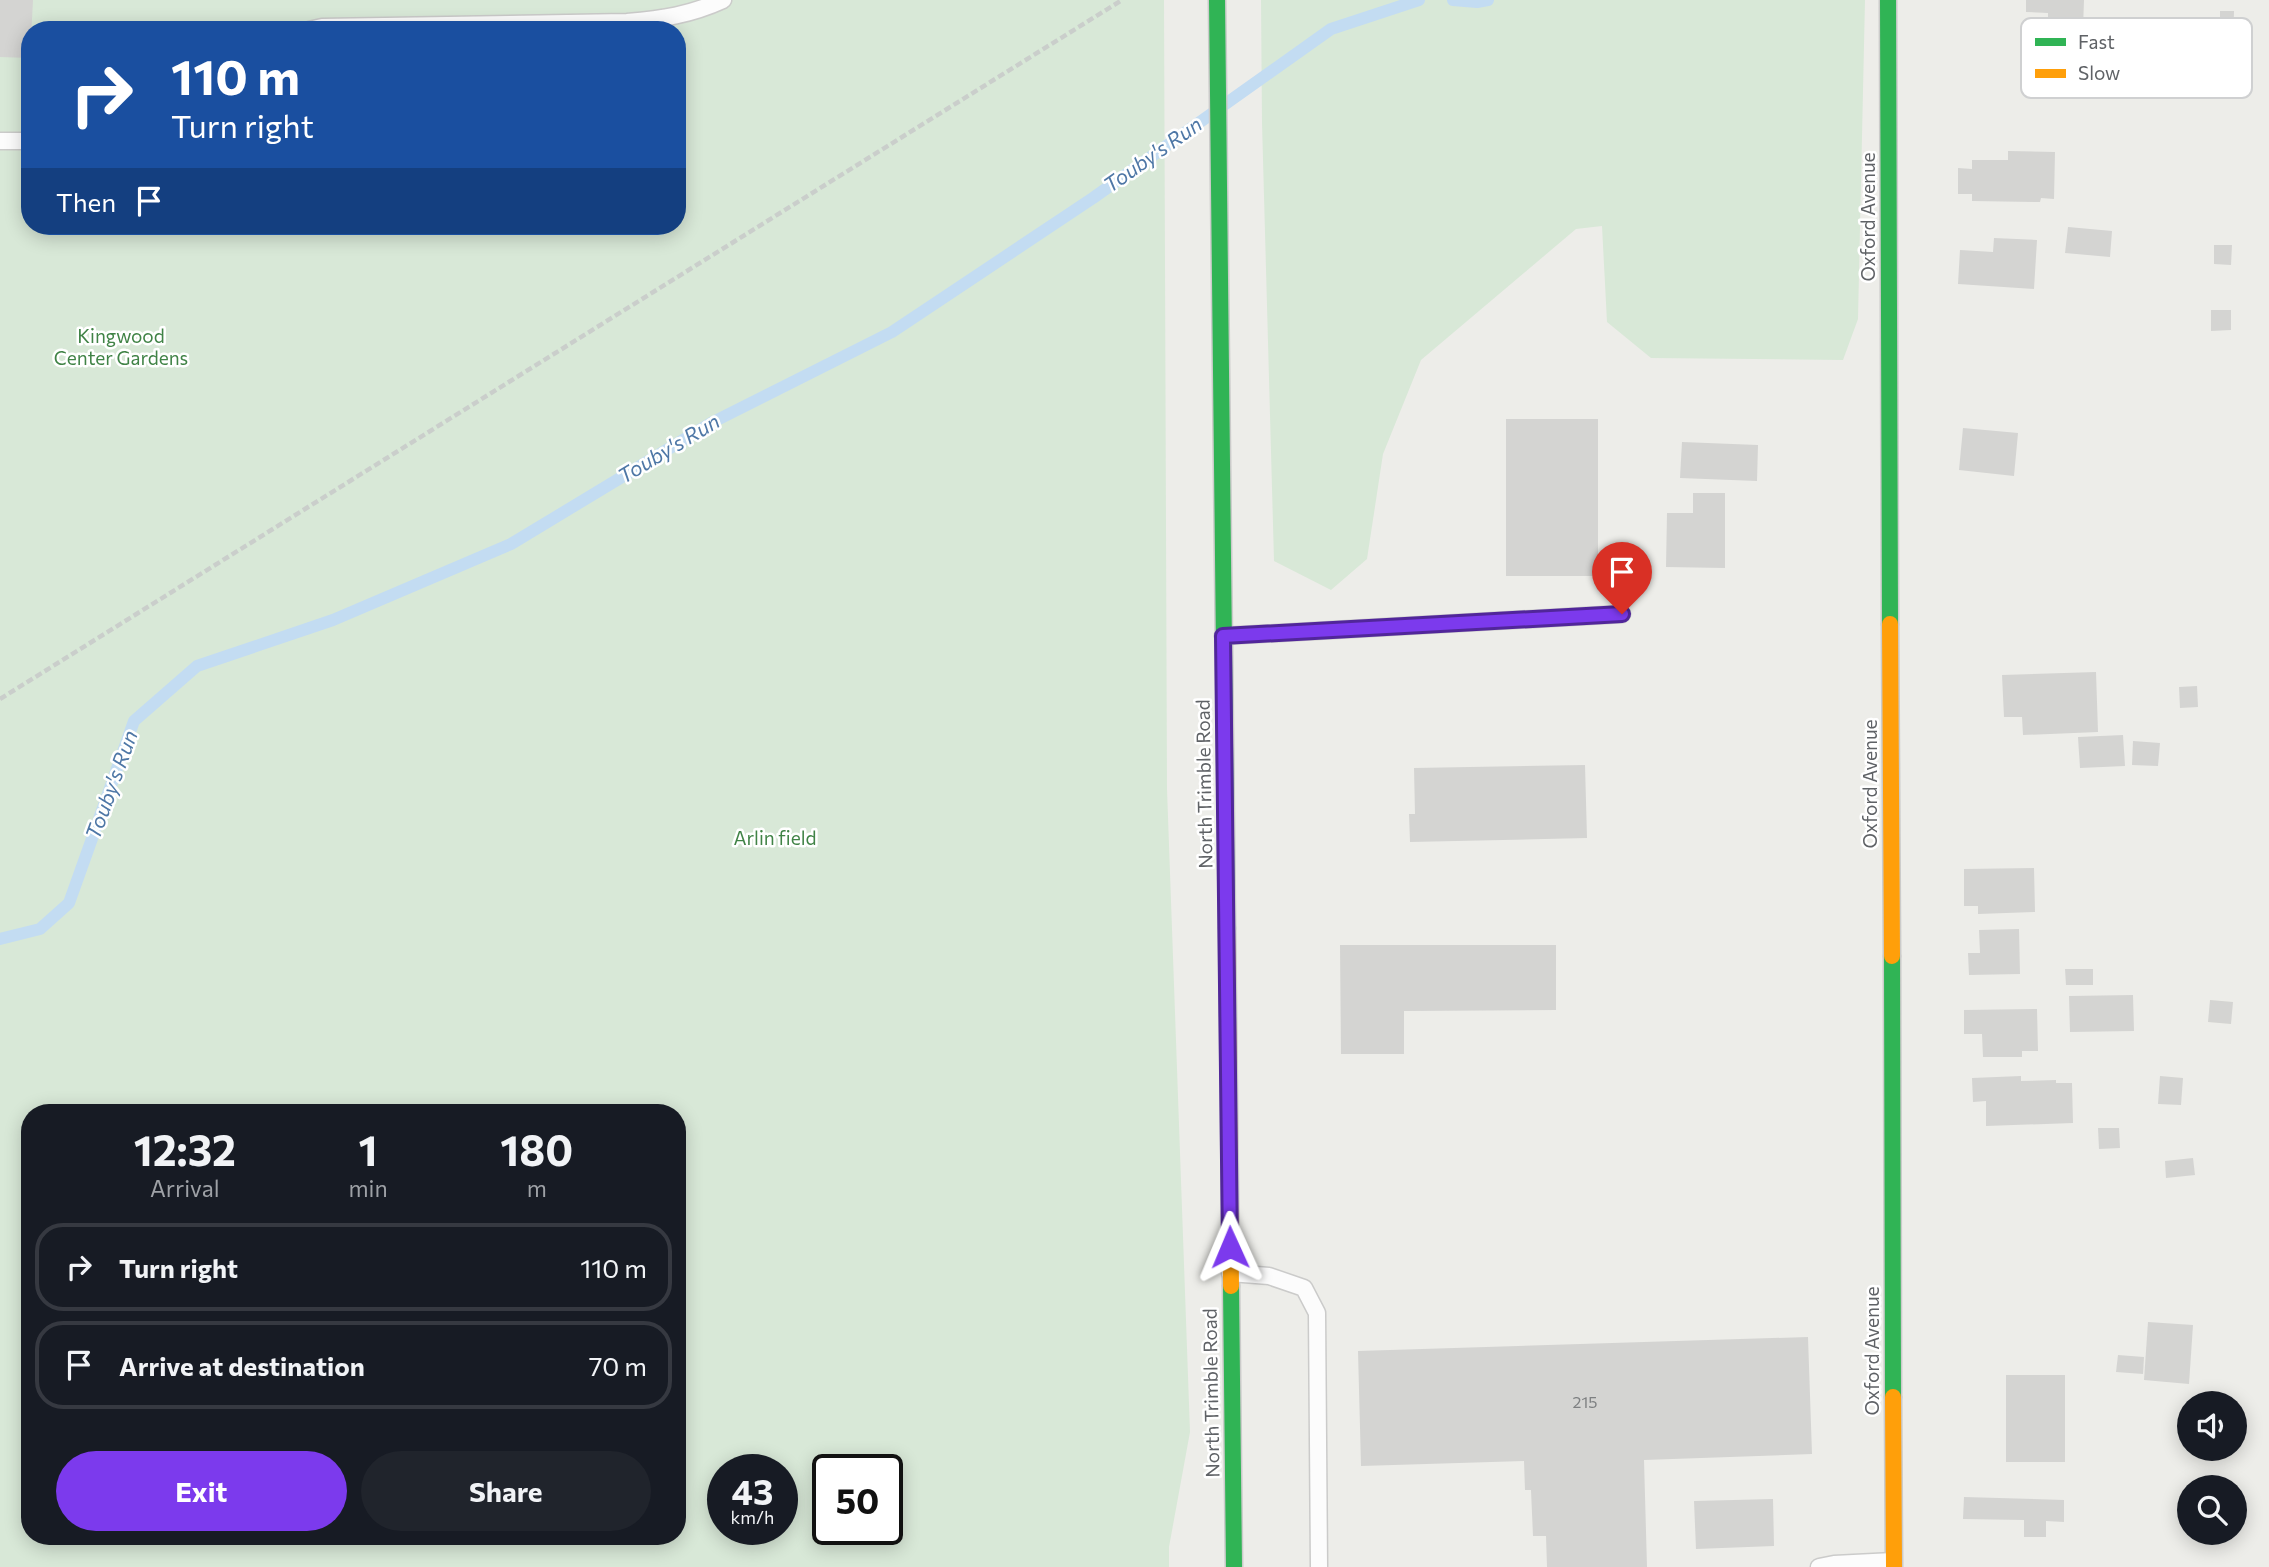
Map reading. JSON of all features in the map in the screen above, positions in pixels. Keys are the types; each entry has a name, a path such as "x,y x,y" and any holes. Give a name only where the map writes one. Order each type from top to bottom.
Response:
{"main road":[{"name":"North Trimble Road","path":"1217,0 1234,1567"},
{"name":"Oxford Avenue","path":"1888,0 1894,1564"}],"lane":[{"path":"637,21 699,11 723,0"},
{"path":"0,141 21,141"},
{"path":"1223,636 1622,614"},
{"path":"1230,1273 1269,1276 1304,1288 1317,1313 1319,1567"},
{"path":"1819,1567 1834,1564 1894,1564"}],"path":[{"path":"0,699 1122,0"}],"green space":[{"path":"0,0 1164,0 1167,789 1190,1432 1169,1547 1169,1567 0,1567"},
{"path":"1261,0 1865,0 1858,319 1843,360 1651,358 1607,322 1602,226 1576,229 1421,360 1383,454 1367,559 1331,590 1274,561"}],"building":[{"path":"0,0 33,0 32,21 21,21 21,58 0,57"},
{"path":"2026,0 2084,0 2083,18 2048,18 2048,13 2026,12"},
{"path":"2220,11 2234,11 2234,18 2220,18"},
{"path":"2008,151 2055,152 2054,199 2041,198 2040,202 1972,201 1972,194 1958,194 1958,168 1972,169 1972,160 2008,160"},
{"path":"2068,227 2112,231 2110,257 2065,253"},
{"path":"1994,238 2037,240 2034,289 1958,284 1960,250 1993,252"},
{"path":"2214,245 2232,245 2231,265 2214,264"},
{"path":"2211,310 2231,310 2231,330 2211,331"},
{"path":"1506,419 1598,419 1598,576 1506,576"},
{"path":"1963,428 2018,433 2014,476 1959,470"},
{"path":"1682,442 1758,445 1757,481 1680,478"},
{"path":"1693,493 1725,493 1725,568 1666,567 1667,513 1693,513"},
{"path":"2096,672 2098,732 2023,735 2022,717 2004,717 2002,675"},
{"path":"2197,686 2198,707 2180,708 2179,687"},
{"path":"2123,735 2125,766 2080,768 2078,737"},
{"path":"2133,741 2160,743 2158,766 2132,765"},
{"path":"1585,765 1587,838 1410,842 1409,814 1415,814 1414,768"},
{"path":"2034,868 2035,912 1978,914 1978,906 1964,906 1964,869"},
{"path":"2019,929 2020,974 1969,975 1968,953 1980,953 1979,930"},
{"path":"1340,945 1556,945 1556,1010 1404,1011 1404,1054 1341,1054"},
{"path":"2065,969 2093,969 2093,985 2066,985"},
{"path":"2133,995 2134,1031 2070,1032 2069,996"},
{"path":"2210,1000 2233,1002 2231,1024 2208,1022"},
{"path":"2037,1009 2038,1051 2022,1051 2022,1057 1983,1057 1982,1034 1964,1034 1964,1010"},
{"path":"2021,1076 2021,1081 2056,1080 2056,1083 2072,1083 2073,1123 1986,1126 1986,1101 1973,1102 1972,1078"},
{"path":"2160,1076 2183,1078 2181,1105 2158,1104"},
{"path":"2098,1128 2119,1128 2120,1148 2099,1149"},
{"path":"2193,1158 2195,1175 2166,1178 2165,1161"},
{"path":"2148,1322 2193,1325 2189,1384 2144,1380"},
{"path":"1808,1337 1812,1454 1644,1460 1647,1567 1547,1567 1546,1536 1533,1536 1531,1490 1525,1490 1524,1461 1361,1466 1358,1351"},
{"path":"2118,1355 2144,1357 2143,1374 2116,1372"},
{"path":"2006,1375 2065,1375 2065,1462 2006,1462"},
{"path":"1964,1497 2064,1500 2064,1522 2046,1521 2046,1537 2024,1537 2024,1520 1963,1519"},
{"path":"1773,1499 1774,1546 1696,1549 1694,1501"}],"waterway":[{"name":"Touby's Run","path":"0,939 40,929 69,903 134,721 197,666 333,620 511,544 713,422 892,332 1093,198 1331,29 1419,0"},
{"name":"Touby's Run","path":"1453,0 1488,0"}],"traffic: fast":[{"path":"1217,0 1227,928"},
{"path":"1888,0 1890,624"},
{"path":"1892,956 1893,1397"},
{"path":"1231,1286 1234,1567"}],"traffic: slow":[{"path":"1890,624 1892,956"},
{"path":"1227,928 1231,1286"},
{"path":"1893,1397 1894,1567"}],"route":[{"path":"1230,1247 1223,636 1622,614"}],"park label":[{"name":"Kingwood Center Gardens","path":"121,347"},
{"name":"Arlin field","path":"775,838"}]}
